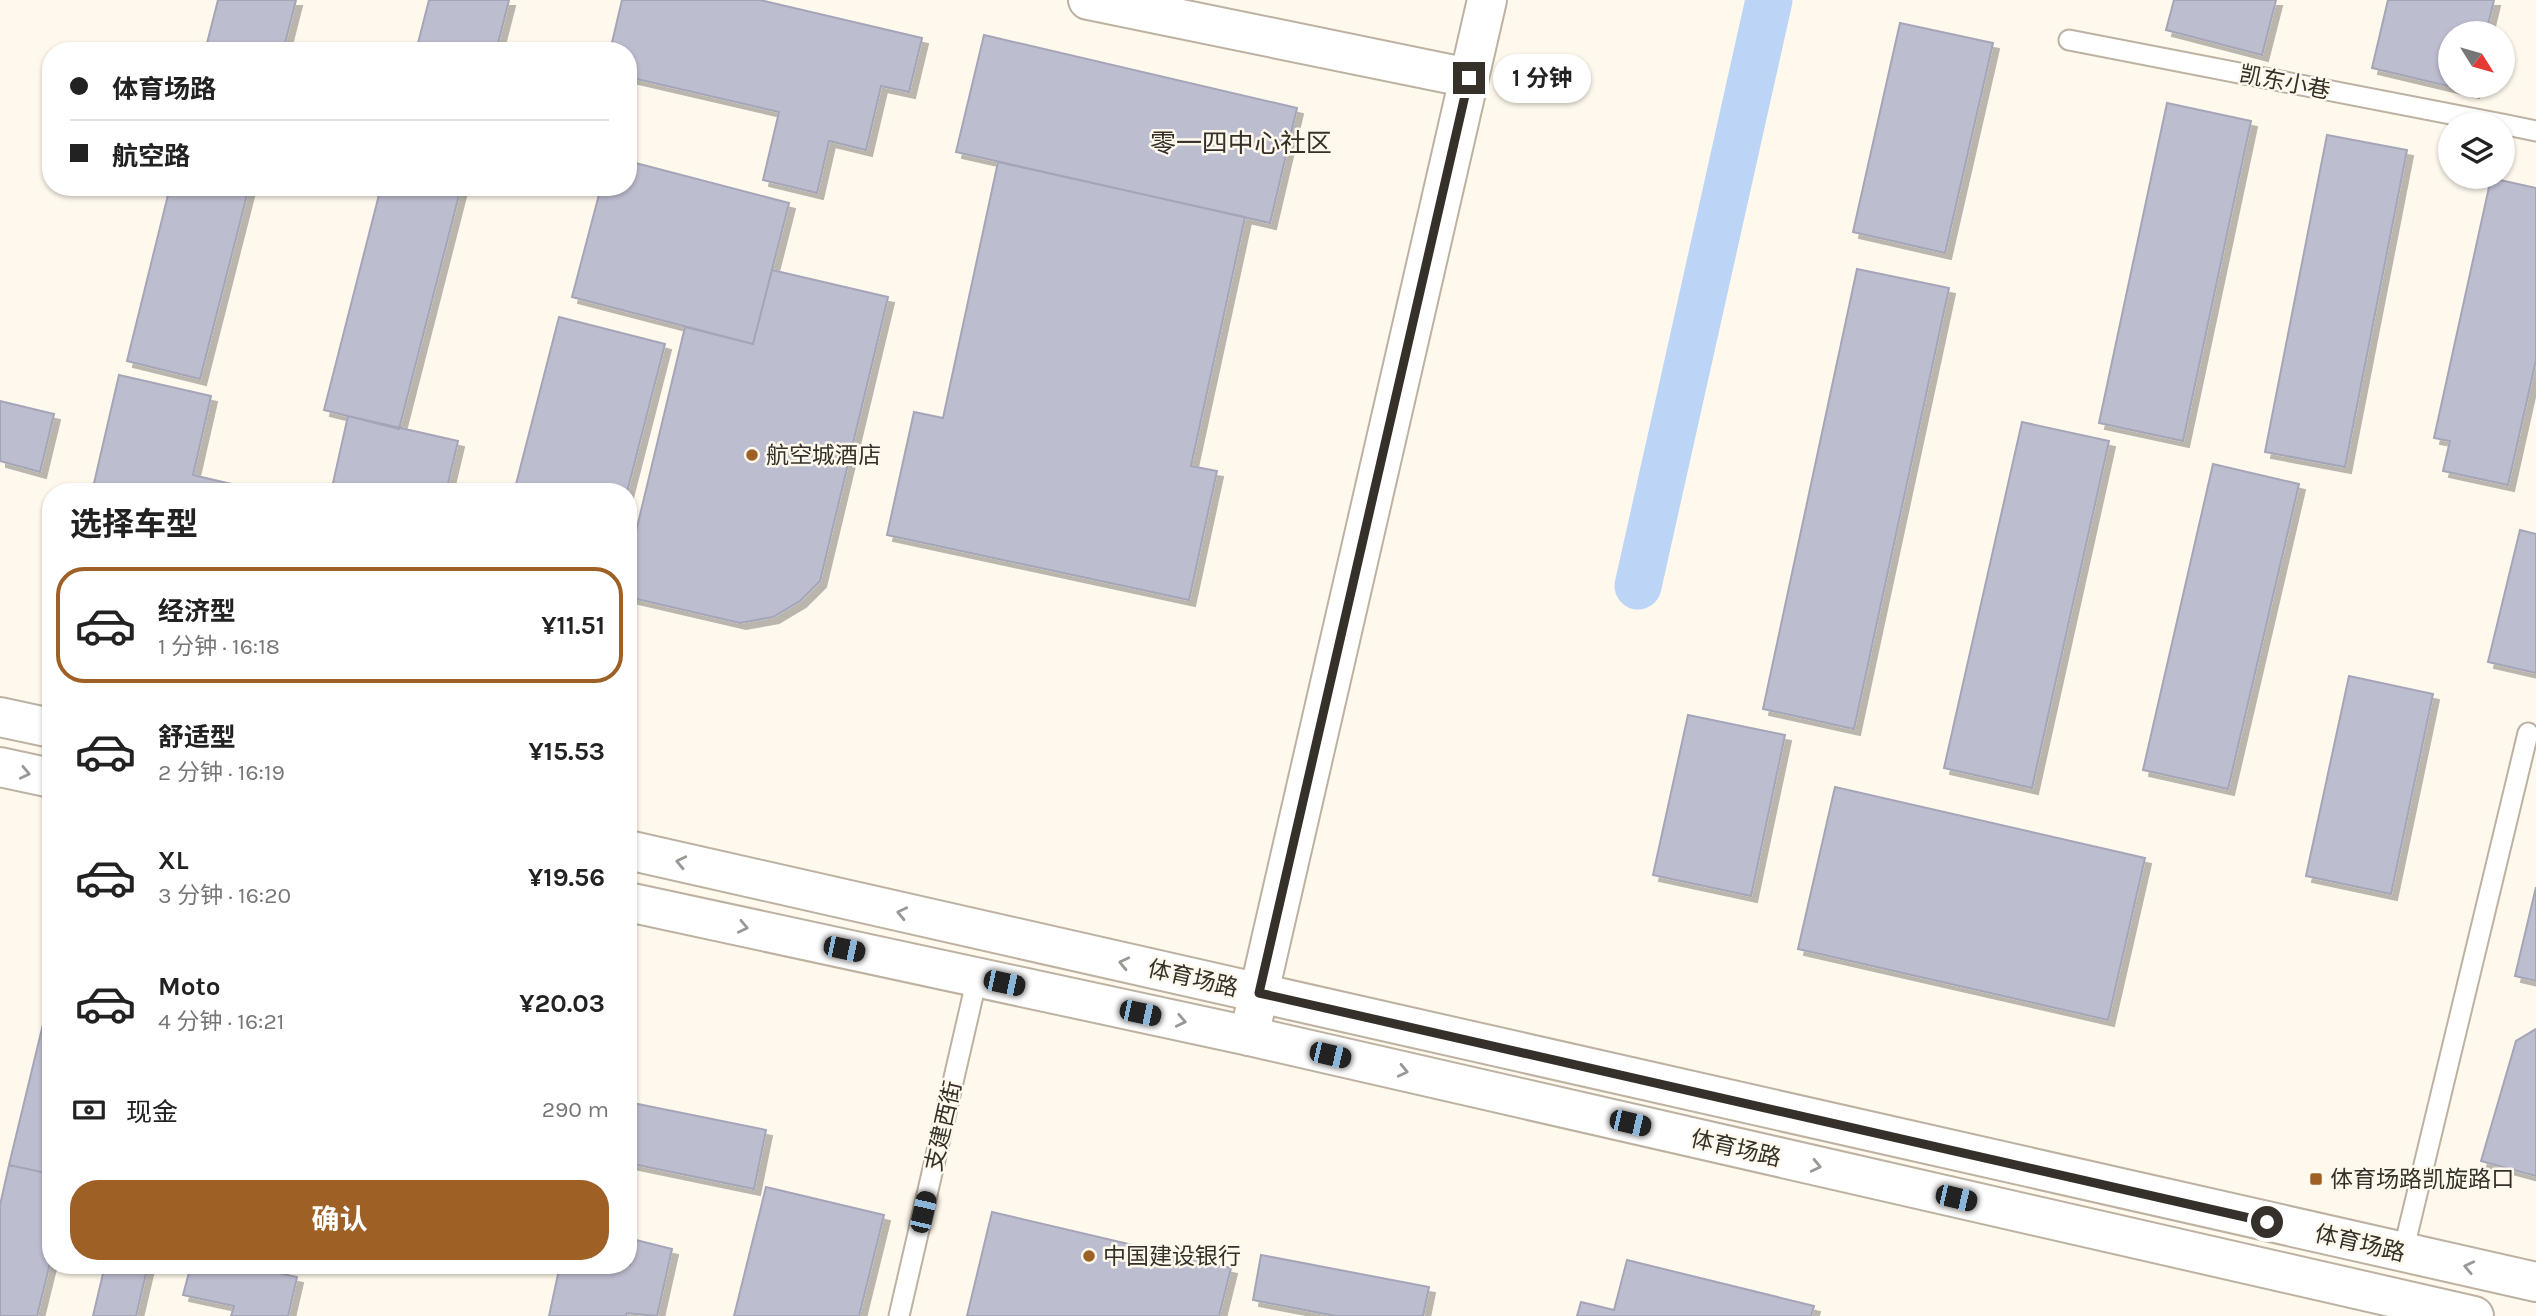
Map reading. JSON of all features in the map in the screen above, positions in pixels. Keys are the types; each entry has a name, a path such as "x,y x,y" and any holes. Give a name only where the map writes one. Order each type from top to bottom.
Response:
{"main road":[{"path":"1088,0 1469,78"},
{"path":"1248,1036 1487,0"},
{"path":"0,717 42,726"},
{"path":"0,767 42,776"},
{"name":"体育场路","path":"637,852 2536,1282"},
{"name":"体育场路","path":"637,904 1248,1036 2474,1316"}],"lane":[{"name":"凯东小巷","path":"2069,40 2440,112"},
{"name":"凯东小巷","path":"2515,127 2536,131"},
{"path":"2403,1252 2528,733"},
{"name":"支建西街","path":"899,1316 977,978"}],"building":[{"path":"218,0 296,0 285,42 207,42"},
{"path":"429,0 509,0 498,42 418,42"},
{"path":"622,0 760,0 922,38 909,92 881,86 866,150 829,141 817,193 763,180 779,112 637,79 637,42 612,42"},
{"path":"2174,0 2276,0 2262,55 2166,30"},
{"path":"2388,0 2494,0 2489,21 2438,21 2438,84 2372,68"},
{"path":"1900,23 1993,43 1945,253 1853,232"},
{"path":"984,35 1297,108 1270,223 956,152"},
{"path":"2167,103 2251,121 2183,441 2099,423"},
{"path":"2327,135 2407,150 2345,467 2265,452"},
{"path":"998,162 1245,217 1191,466 1217,471 1189,600 887,535 914,412 943,418"},
{"path":"637,163 789,203 753,344 572,297 599,196 637,196"},
{"path":"2515,183 2536,188 2536,360 2508,485 2443,471 2450,441 2434,438 2489,189 2515,189"},
{"path":"168,196 247,196 200,379 127,361"},
{"path":"379,196 459,196 399,429 324,410"},
{"path":"1857,269 1949,288 1854,729 1763,709"},
{"name":"航空城酒店","path":"772,270 888,297 820,581 800,601 773,617 740,623 637,599 637,527 685,327 753,344"},
{"path":"559,317 665,344 629,483 516,483"},
{"path":"119,375 211,396 193,475 227,483 94,483"},
{"path":"0,401 54,414 40,472 0,461"},
{"path":"348,416 458,441 448,483 333,483"},
{"path":"2022,422 2109,441 2032,788 1944,768"},
{"path":"2213,464 2299,484 2228,789 2143,770"},
{"path":"2520,530 2536,534 2536,673 2488,662"},
{"path":"2349,676 2433,694 2391,894 2306,876"},
{"path":"1688,715 1785,735 1751,896 1653,875"},
{"path":"1835,787 2145,858 2108,1020 1798,949"},
{"path":"2536,887 2536,981 2515,976"},
{"path":"42,1028 42,1172 9,1165"},
{"path":"2536,1029 2536,1176 2481,1161 2516,1041"},
{"path":"637,1104 766,1130 754,1189 637,1165"},
{"path":"9,1165 42,1172 42,1274 47,1274 37,1316 0,1316 0,1205"},
{"path":"766,1187 884,1215 859,1316 734,1316"},
{"path":"992,1212 1231,1268 1219,1316 967,1316"},
{"path":"637,1240 672,1249 657,1316 627,1313 626,1316 549,1316 558,1274 637,1274"},
{"path":"1261,1255 1429,1287 1423,1316 1336,1316 1253,1300"},
{"path":"1627,1260 1814,1306 1811,1316 1577,1316 1581,1302 1614,1310"},
{"path":"103,1274 146,1274 136,1316 93,1316"},
{"path":"189,1274 283,1274 297,1277 288,1316 231,1316 234,1306 183,1295"}],"waterway":[{"path":"1638,586 1769,0"}],"place":[{"name":"航空城酒店","path":"752,455"},
{"name":"体育场路凯旋路口","path":"2316,1179"},
{"name":"中国建设银行","path":"1089,1256"}],"district":[{"name":"零一四中心社区","path":"1241,143"}],"route":[{"path":"1469,78 1259,993 2267,1222"}]}
